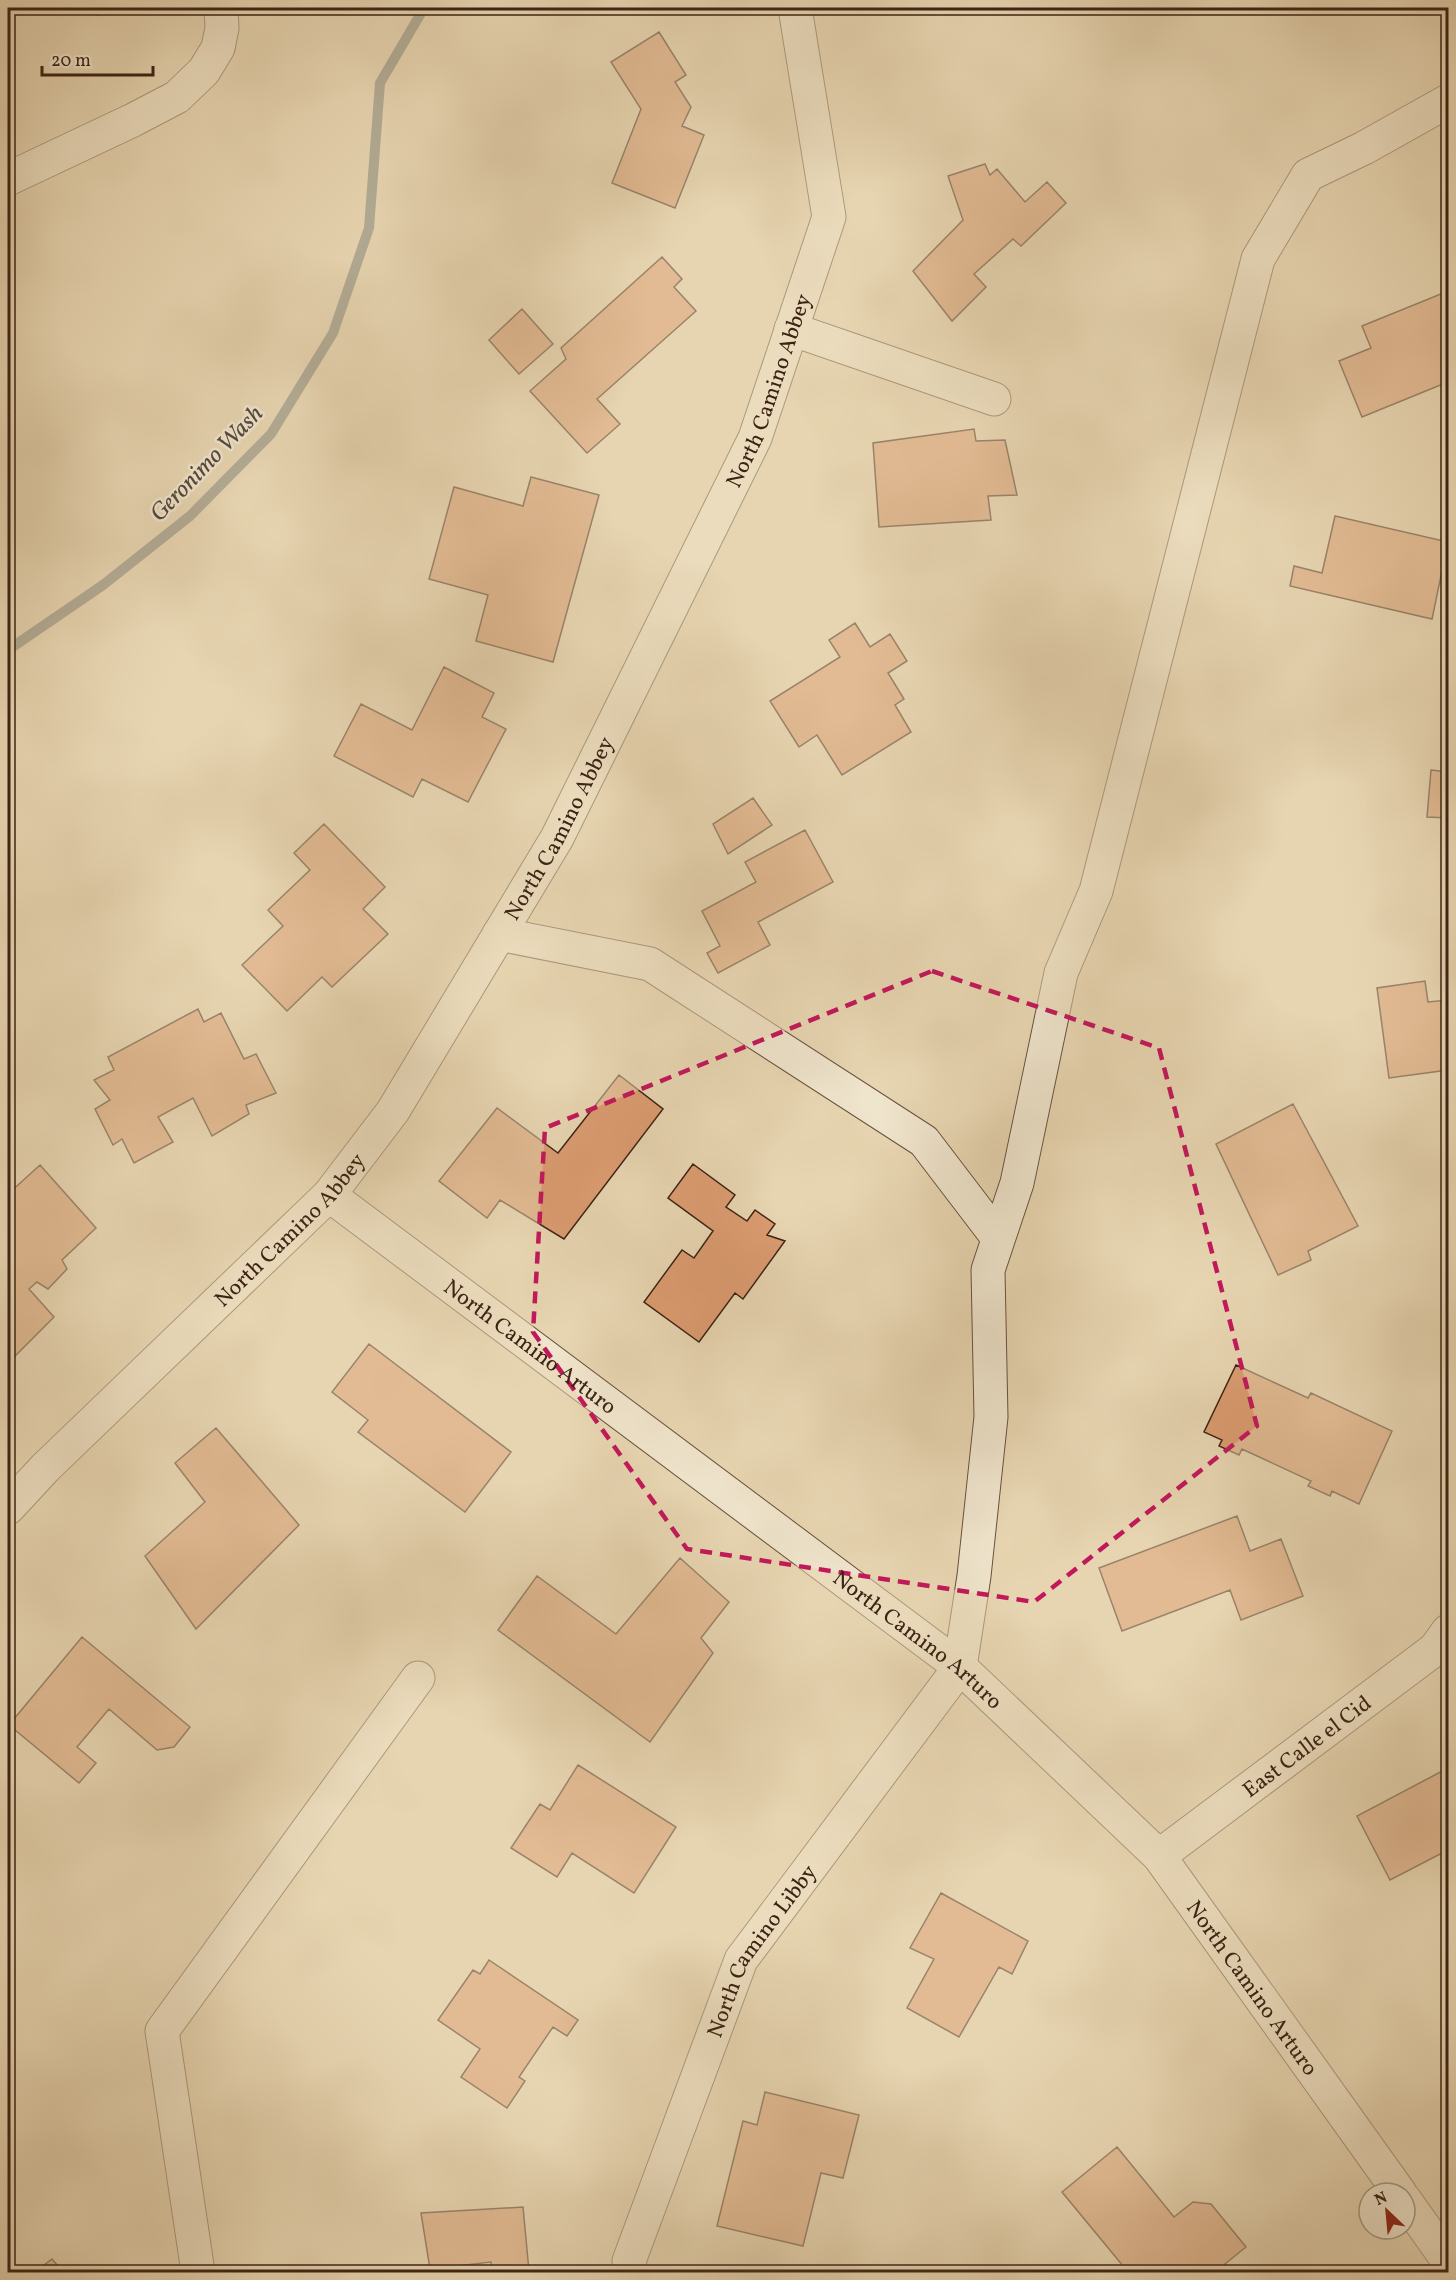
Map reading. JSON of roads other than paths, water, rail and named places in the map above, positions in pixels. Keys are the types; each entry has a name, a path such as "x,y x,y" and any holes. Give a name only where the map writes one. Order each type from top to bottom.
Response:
{"street":[{"path":"8,179 177,97 204,71 218,48 222,28 221,8"},
{"name":"North Camino Abbey","path":"8,1508 45,1468 329,1195 393,1111 557,838 754,438 829,217 795,8"},
{"path":"960,1666 974,1576 991,1417 988,1270 1017,1183 1061,973 1096,891 1258,259 1308,175 1364,148 1449,101"},
{"path":"791,329 994,399"},
{"path":"499,934 650,964 924,1141 998,1238"},
{"name":"North Camino Arturo","path":"329,1195 960,1666 1159,1856 1391,2181"},
{"name":"East Calle el Cid","path":"1159,1856 1435,1649 1449,1631"},
{"name":"North Camino Libby","path":"631,2272 629,2261 741,1960 960,1666"},
{"path":"198,2272 162,2031 418,1678"},
{"path":"1417,2217 1449,2261"}],"waterway":[{"name":"Geronimo Wash","path":"8,650 103,585 190,516 271,434 333,333 369,228 380,83 424,8"}]}
